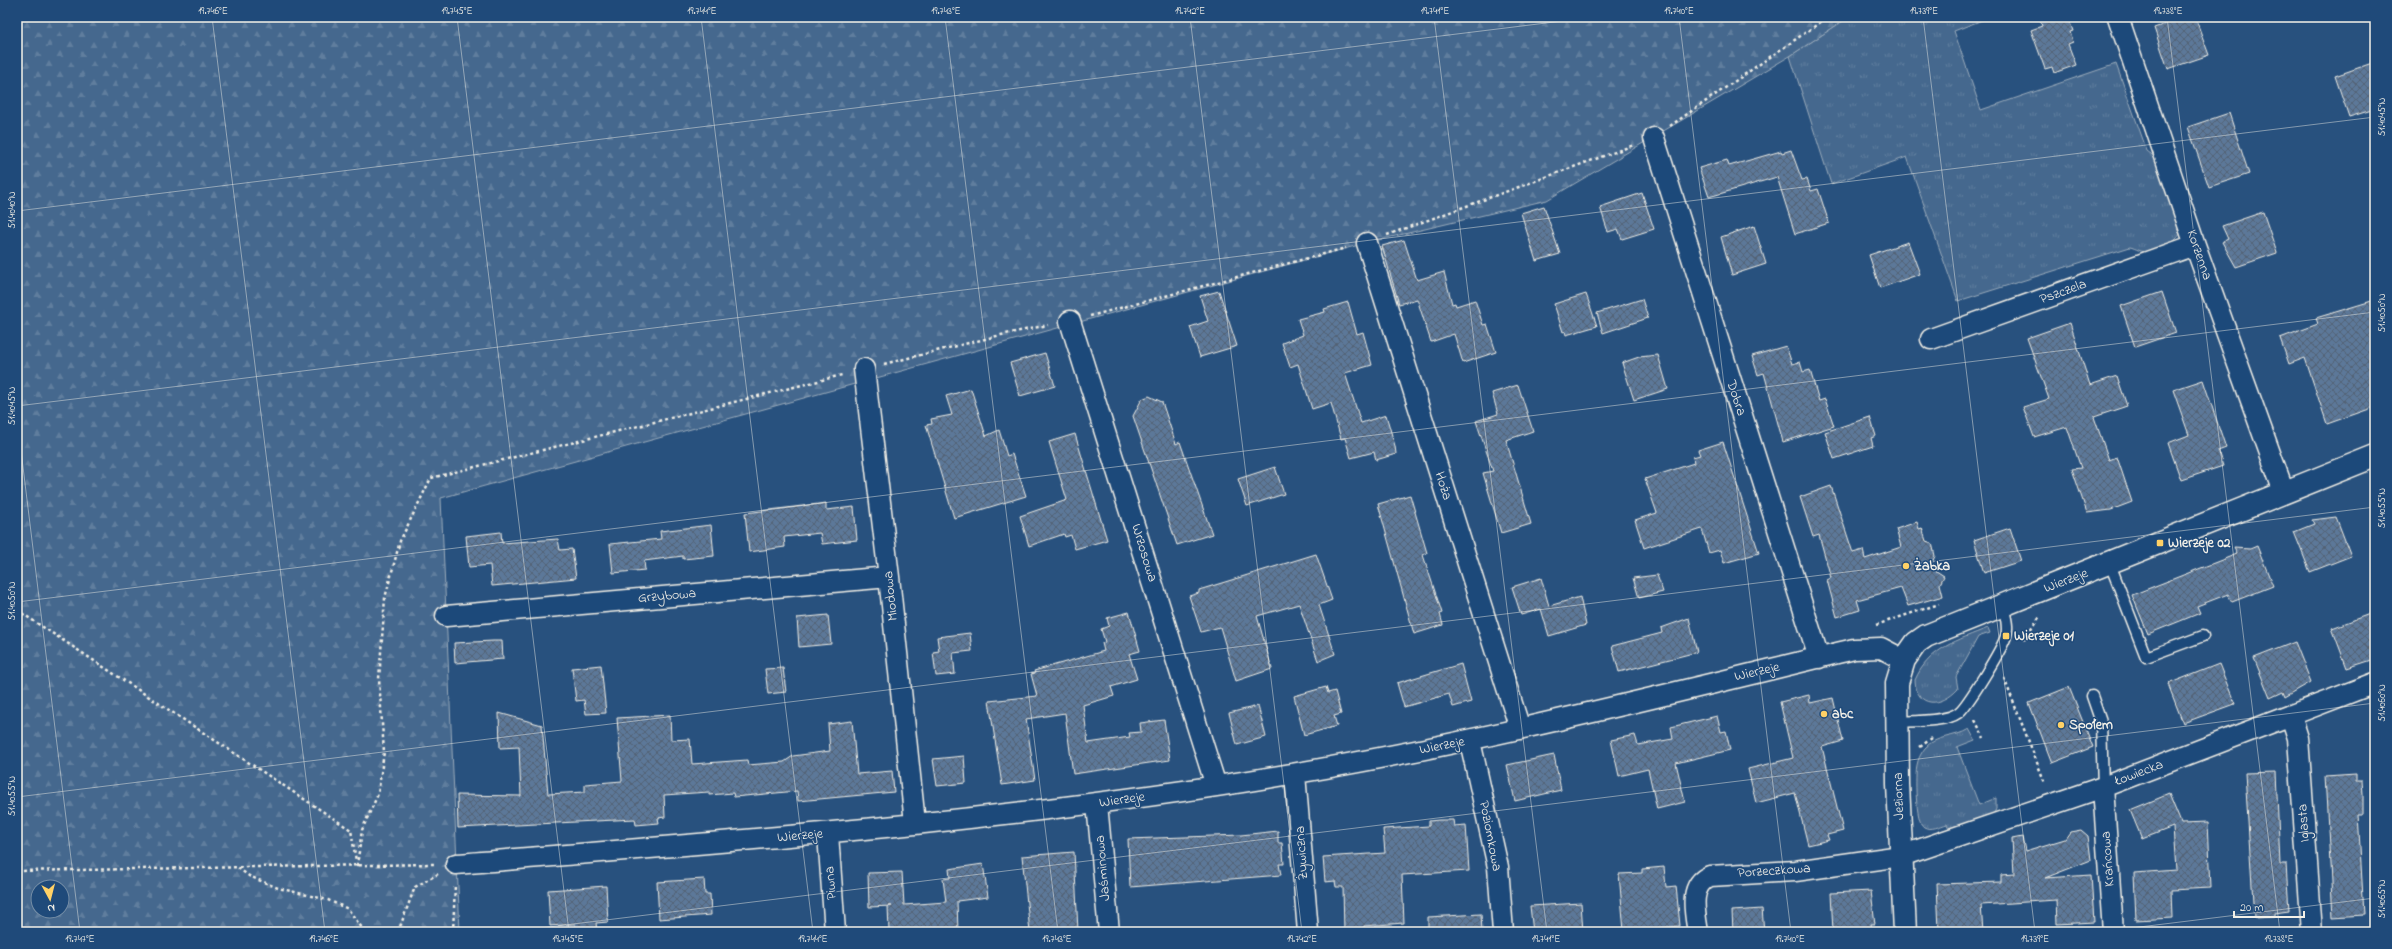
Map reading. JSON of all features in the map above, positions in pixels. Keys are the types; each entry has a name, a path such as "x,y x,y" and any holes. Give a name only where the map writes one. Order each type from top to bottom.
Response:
{"street":[{"name":"Korzenna","path":"2118,17 2195,245 2284,492"},
{"name":"Dobra","path":"1654,138 1819,658"},
{"name":"Hoża","path":"1367,243 1520,729"},
{"name":"Pszczela","path":"1931,339 2195,245"},
{"name":"Wrzosowa","path":"1070,321 1216,786"},
{"name":"Miodowa","path":"864,369 889,576 915,823"},
{"name":"Wierzeje","path":"456,864 828,834 915,823 1097,804 1295,774 1470,741 1819,658 1873,647 1881,648 1904,660 1916,643 1926,636 2110,564 2375,456"},
{"name":"Grzybowa","path":"446,616 889,576"},
{"name":"Jeziorna","path":"1904,660 1897,683 1897,722 1905,932"},
{"name":"Łowiecka","path":"1901,856 2103,787 2375,683"},
{"name":"Iglasta","path":"2290,716 2298,738 2312,932"},
{"name":"Poziomkowa","path":"1470,741 1498,867 1503,932"},
{"name":"Żywiczna","path":"1295,774 1308,932"},
{"name":"Krańcowa","path":"2103,787 2112,932"},
{"name":"Jaśminowa","path":"1097,804 1109,932"},
{"name":"Piwna","path":"828,834 835,932"},
{"name":"Porzeczkowa","path":"1698,932 1694,903 1696,892 1698,884 1710,876 1795,871 1901,856"}],"lane":[{"path":"2110,564 2146,657 2204,636"},
{"path":"1897,722 1947,717 1957,713 1970,700 2006,636 2007,622 2003,605"},
{"path":"2092,696 2101,722 2103,787"}],"path":[{"path":"357,866 362,830 378,794 384,752 379,679 384,598 400,541 431,478 1001,334 1070,321 1367,243 1654,138 1828,17"},
{"path":"17,610 351,830 357,866"},
{"path":"2003,676 2054,804"},
{"path":"1975,720 1984,738"},
{"path":"17,871 456,864"},
{"path":"398,932 415,887 456,864"},
{"path":"453,932 456,864"},
{"path":"238,868 249,876 278,888 328,900 348,910 365,932"}],"green space":[{"path":"17,17 1849,17 1790,56 1547,200 1366,243 441,498 460,932 17,932"},
{"path":"1849,17 1990,17 1954,31 1981,110 2116,64 2147,151 2159,160 2182,231 2168,246 2153,252 2141,251 2130,247 1958,301 1907,157 1831,184 1790,56"},
{"path":"1988,628 1990,633 1978,637 1956,677 1958,689 1952,695 1938,702 1925,700 1920,696 1916,689 1915,680 1928,660 1955,641"},
{"path":"1969,729 1975,740 1957,747 1979,805 1996,798 1996,809 1993,815 1950,831 1947,824 1933,828 1924,827 1919,817 1916,798 1916,770 1920,756 1929,744"}],"building":[{"path":"2039,17 2068,17 2073,31 2070,32 2073,42 2068,44 2076,65 2054,73 2052,67 2045,69 2031,30 2042,26"},
{"path":"2185,17 2195,17 2209,55 2168,69 2154,28"},
{"path":"2375,62 2375,109 2349,117 2335,76"},
{"path":"2229,113 2249,174 2209,187 2188,127"},
{"path":"1791,150 1802,180 1807,179 1811,191 1818,189 1829,223 1795,234 1777,177 1709,197 1699,168 1727,160 1729,166 1781,151 1782,153"},
{"path":"1642,193 1654,229 1622,239 1618,229 1608,232 1600,207"},
{"path":"1544,206 1560,254 1536,261 1521,213"},
{"path":"2263,212 2277,253 2236,267 2222,242 2228,239 2222,226"},
{"path":"1754,226 1766,264 1732,275 1721,237"},
{"path":"1404,240 1417,280 1444,272 1452,304 1455,303 1456,306 1475,300 1483,325 1487,324 1496,352 1463,363 1454,334 1431,342 1417,299 1399,304 1382,246"},
{"path":"1908,242 1920,274 1880,288 1869,255"},
{"path":"1219,291 1237,346 1200,357 1190,327 1208,321 1200,296"},
{"path":"2162,292 2176,333 2135,347 2121,306"},
{"path":"1586,294 1597,326 1566,335 1565,331 1563,332 1554,304"},
{"path":"1642,299 1648,318 1603,333 1597,313"},
{"path":"2375,300 2375,407 2327,424 2305,358 2289,364 2280,338 2318,324 2316,318"},
{"path":"1348,302 1357,334 1363,332 1372,365 1345,373 1361,423 1386,415 1395,446 1396,454 1376,460 1374,452 1351,458 1345,438 1341,439 1331,403 1312,409 1298,364 1290,367 1282,343 1303,335 1298,319 1325,312 1324,309"},
{"path":"2070,323 2090,385 2117,376 2127,406 2094,417 2109,460 2117,457 2132,502 2111,510 2087,513 2072,469 2081,468 2067,427 2034,437 2023,407 2049,399 2027,338"},
{"path":"1786,346 1792,364 1800,362 1803,372 1810,370 1819,401 1825,399 1834,426 1783,442 1764,373 1758,375 1752,356"},
{"path":"1045,353 1055,386 1020,396 1010,363"},
{"path":"1658,355 1668,389 1634,400 1622,363 1639,357"},
{"path":"2203,380 2226,448 2218,451 2223,466 2181,480 2168,443 2189,435 2173,390"},
{"path":"1518,385 1533,431 1506,440 1531,524 1501,533 1483,473 1493,471 1476,421 1498,414 1492,393"},
{"path":"971,389 986,436 999,430 1007,456 1012,454 1026,496 954,518 926,425 932,424 931,419 952,415 946,396"},
{"path":"1149,396 1162,402 1176,444 1180,442 1212,534 1177,545 1133,416 1142,399"},
{"path":"1870,417 1876,436 1871,438 1873,446 1834,459 1825,432"},
{"path":"1075,434 1107,540 1075,549 1071,535 1065,537 1064,534 1029,546 1020,516 1067,500 1049,442"},
{"path":"1723,442 1759,553 1724,563 1720,550 1709,553 1702,529 1644,548 1635,520 1657,513 1645,479 1694,463 1693,457 1700,455 1698,450"},
{"path":"1275,467 1284,494 1247,506 1238,479"},
{"path":"1831,486 1853,553 1863,550 1865,559 1901,547 1896,529 1917,522 1919,529 1922,528 1926,541 1932,543 1935,556 1930,567 1944,576 1940,584 1943,596 1908,606 1901,588 1857,600 1860,610 1837,617 1827,580 1831,578 1819,535 1813,537 1800,497"},
{"path":"1410,495 1427,553 1423,555 1442,613 1440,614 1443,625 1414,634 1378,504"},
{"path":"826,503 826,510 854,507 857,540 822,544 820,533 784,537 785,547 749,552 745,513"},
{"path":"2336,517 2351,556 2310,572 2294,532 2314,524 2312,520"},
{"path":"711,525 714,556 683,559 683,556 644,561 645,570 613,573 610,544 661,539 660,531"},
{"path":"2010,528 2021,561 1984,573 1974,540"},
{"path":"501,532 502,543 558,539 560,550 572,549 576,578 492,586 490,565 469,567 466,536"},
{"path":"2257,546 2273,586 2232,602 2228,594 2197,606 2200,613 2148,634 2132,595 2237,554 2234,548 2250,549"},
{"path":"1316,554 1332,600 1319,605 1335,654 1318,661 1299,604 1257,616 1272,669 1236,681 1220,627 1201,632 1189,596 1199,593 1199,590"},
{"path":"1657,575 1663,592 1639,598 1633,578"},
{"path":"1541,578 1549,606 1580,597 1586,625 1549,636 1541,609 1521,615 1512,587"},
{"path":"1129,612 1140,651 1129,654 1137,679 1111,687 1114,696 1083,705 1088,743 1130,737 1129,733 1141,732 1140,723 1164,720 1170,760 1073,774 1065,713 1026,719 1035,780 1002,785 989,701 1037,696 1031,674 1035,673 1034,671 1104,651 1102,643 1105,642 1101,629 1109,626 1107,618"},
{"path":"2375,612 2375,659 2347,668 2332,628"},
{"path":"828,615 831,644 799,647 797,618"},
{"path":"1689,618 1697,652 1619,672 1612,646 1662,633 1661,628"},
{"path":"970,633 972,651 953,653 955,674 936,676 933,652 939,651 937,637"},
{"path":"502,641 503,659 455,663 454,643"},
{"path":"2295,642 2311,682 2285,697 2283,692 2270,698 2254,658"},
{"path":"1461,664 1471,702 1453,707 1449,694 1404,707 1397,683"},
{"path":"2219,664 2235,704 2183,723 2168,684"},
{"path":"601,665 606,713 586,714 584,700 576,701 572,668"},
{"path":"783,668 786,692 768,694 765,669"},
{"path":"1326,687 1328,693 1335,691 1341,714 1334,716 1337,726 1304,735 1294,696"},
{"name":"Społem","path":"2069,687 2093,747 2052,763 2029,703"},
{"path":"1809,695 1810,703 1833,698 1843,741 1822,747 1843,831 1827,835 1829,840 1808,845 1795,793 1756,803 1748,769 1793,758 1780,702"},
{"path":"1258,706 1266,737 1237,745 1229,713"},
{"path":"499,713 542,725 548,794 585,792 585,784 622,781 617,718 670,715 671,740 690,739 692,764 747,760 748,765 784,762 793,756 830,751 828,724 852,721 857,774 892,771 894,792 798,801 797,791 734,797 733,793 709,795 709,792 664,795 665,817 658,818 659,823 636,825 635,819 458,828 457,795 521,796 519,747 500,748"},
{"path":"1717,716 1721,732 1726,731 1730,750 1676,763 1685,802 1657,809 1648,769 1619,776 1611,740 1635,735 1638,745 1673,739 1671,727"},
{"path":"1554,755 1561,790 1515,801 1507,765"},
{"path":"964,756 966,783 937,786 933,759"},
{"path":"2276,772 2280,864 2286,864 2289,911 2274,913 2274,917 2254,918 2245,773"},
{"path":"2356,774 2356,781 2362,781 2363,795 2363,814 2358,814 2364,915 2333,917 2325,776"},
{"path":"2169,794 2181,823 2208,822 2211,888 2171,890 2172,918 2136,920 2134,873 2176,870 2173,827 2142,839 2130,810"},
{"path":"1453,820 1454,826 1466,825 1469,871 1402,875 1404,923 1364,926 1364,932 1344,932 1343,887 1336,887 1335,881 1325,882 1323,857 1385,853 1383,829 1429,826 1429,821"},
{"path":"2081,830 2088,836 2091,860 2045,878 2091,875 2094,922 2057,924 2056,900 1981,905 1983,932 1939,931 1937,884 2001,882 2001,875 2014,874 2012,839 2022,837 2025,851 2065,839 2070,832"},
{"path":"1278,831 1278,843 1282,843 1284,864 1279,864 1281,875 1130,887 1128,839 1241,835"},
{"path":"1074,852 1078,931 1030,932 1022,856"},
{"path":"983,864 988,897 957,901 958,932 889,932 888,906 869,907 868,873 902,872 904,905 946,902 943,879 950,878 949,869"},
{"path":"1664,867 1666,887 1676,886 1680,926 1624,931 1619,874 1642,873 1642,869"},
{"path":"704,879 705,894 710,894 711,915 659,919 657,882"},
{"path":"606,886 608,922 596,923 597,932 575,932 575,924 550,926 548,890"},
{"path":"1871,891 1875,924 1871,924 1872,932 1833,932 1831,893"},
{"path":"1581,903 1583,932 1533,932 1530,906"},
{"path":"1762,909 1764,932 1733,932 1732,911"},
{"path":"1481,914 1482,932 1428,932 1428,917"}],"place":[{"name":"Wierzeje 02","path":"2160,543"},
{"name":"Żabka","path":"1906,566"},
{"name":"Wierzeje 01","path":"2006,636"},
{"name":"abc","path":"1824,714"},
{"name":"Społem","path":"2061,725"}]}
